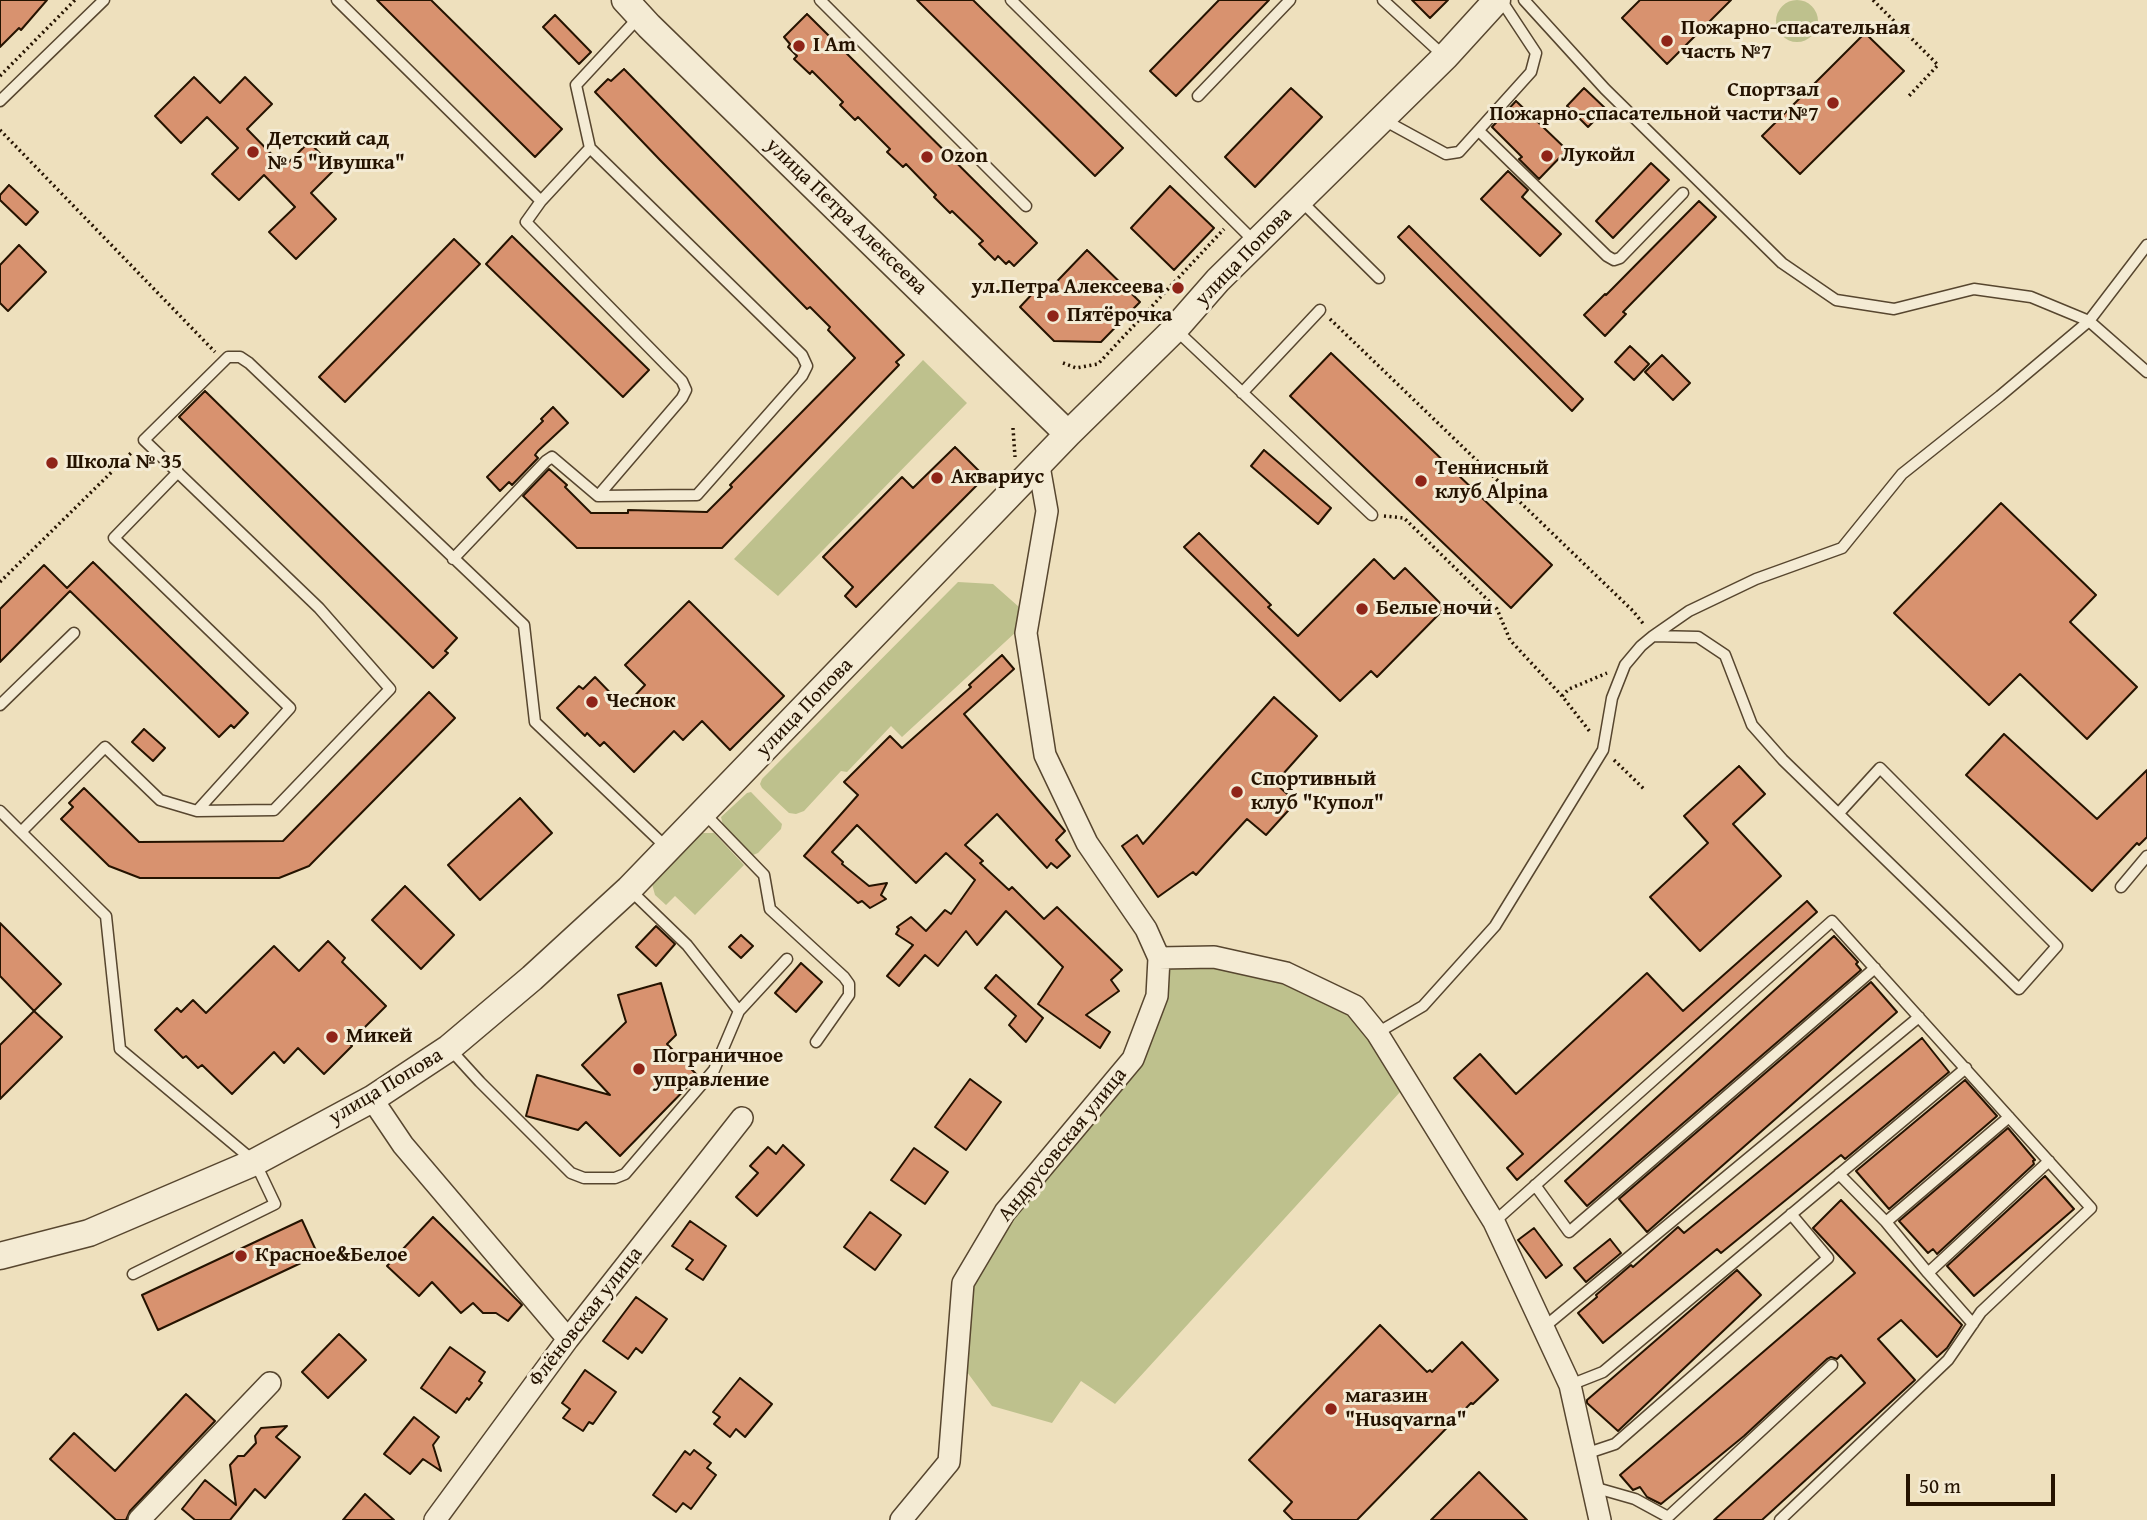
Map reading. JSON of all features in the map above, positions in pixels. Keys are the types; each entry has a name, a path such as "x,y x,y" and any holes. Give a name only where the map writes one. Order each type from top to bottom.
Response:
{"street":[{"name":"улица Попова","path":"0,1256 89,1233 255,1162 372,1099 449,1048 533,978 629,889 1068,434 1175,329 1218,280 1382,120 1499,0"},
{"name":"улица Петра Алексеева","path":"633,8 1068,434"},
{"path":"1039,466 1047,512 1026,633 1045,755 1087,843 1146,929 1159,958 1214,957 1286,973 1355,1006 1377,1033 1494,1222 1570,1385 1600,1520"},
{"name":"Андрусовская улица","path":"901,1520 949,1462 963,1283 1005,1212 1133,1059 1157,996 1159,958"},
{"path":"372,1099 402,1145 568,1339"},
{"name":"Флёновская улица","path":"435,1520 568,1339 742,1118"},
{"path":"139,1520 270,1383"}],"lane":[{"path":"2,94 104,0"},
{"path":"337,0 541,201"},
{"path":"820,0 1026,206"},
{"path":"1011,0 1256,243"},
{"path":"1198,96 1290,0"},
{"path":"1383,0 1445,57"},
{"path":"1382,120 1446,154 1459,152 1531,72 1536,53 1499,0"},
{"path":"1524,0 1605,89 1782,263 1836,300 1894,309 1974,289 2031,297 2089,321 2147,372"},
{"path":"453,559 552,457 597,496 696,495 802,376 807,366 802,355 590,148 576,85 633,8"},
{"path":"1479,131 1614,260 1620,258 1683,193"},
{"path":"590,148 541,201 526,222 682,381 686,390 597,496"},
{"path":"1300,200 1379,278"},
{"path":"1377,1033 1423,1006 1495,926 1603,750 1612,698 1625,665 1641,646 1689,611 1756,579 1842,548 1902,474 2089,321 2147,245"},
{"path":"1242,393 1320,310"},
{"path":"1175,329 1371,515"},
{"path":"21,832 105,747 160,800 197,811 274,810 390,689 319,608 144,440 228,357 240,357 524,625 536,722 667,848"},
{"path":"178,472 114,538 290,708 197,811"},
{"path":"0,705 74,633"},
{"path":"1653,636 1698,637 1725,656 1752,726 1783,760 2019,989 2057,946 1880,768 1839,813"},
{"path":"0,811 106,916 120,1049 255,1162 275,1204 133,1274"},
{"path":"703,812 764,875 769,909 849,984 849,995 816,1042"},
{"path":"2121,887 2147,856"},
{"path":"629,889 687,945 739,1011"},
{"path":"1494,1222 1832,921 2091,1208 1981,1312 1948,1360 1780,1520"},
{"path":"449,1048 571,1172 584,1178 615,1178 625,1174 714,1070 739,1011 787,960"},
{"path":"1535,1185 1569,1232 1875,968"},
{"path":"1543,1328 1919,1017"},
{"path":"1570,1385 1603,1371 1966,1068"},
{"path":"1886,1222 2009,1116"},
{"path":"1928,1273 2049,1161"},
{"path":"1839,1174 1886,1222 1973,1324"},
{"path":"1585,1454 1615,1444 1828,1258 1791,1214"},
{"path":"1592,1487 1635,1499 1668,1517 1832,1365"}],"path":[{"path":"0,76 75,0"},
{"path":"1873,0 1938,65 1908,97"},
{"path":"0,130 224,361"},
{"path":"1063,363 1076,368 1098,364 1232,219"},
{"path":"1320,310 1633,611 1653,636"},
{"path":"0,582 144,440"},
{"path":"1371,515 1404,518 1497,609 1510,640 1562,696 1603,750 1644,789"},
{"path":"1562,696 1569,689 1625,665"}],"green space":[{"path":"1797,0 1812,6 1818,21 1812,36 1797,42 1782,36 1776,21 1782,6"},
{"path":"923,360 967,403 778,596 734,559"},
{"path":"958,582 993,584 1019,607 1017,631 902,737 891,726 847,772 841,771 804,811 789,813 762,788 762,779"},
{"path":"751,792 782,824 781,829 753,855 723,825 721,817"},
{"path":"702,833 714,833 744,865 695,915 675,896 666,905 655,895 652,884"},
{"path":"1170,966 1215,966 1289,983 1350,1016 1371,1042 1401,1091 1115,1404 1081,1381 1052,1423 992,1406 967,1372 973,1288 1013,1219 1141,1066 1167,1002"}],"building":[{"path":"0,0 47,0 21,30 19,28 0,47"},
{"path":"377,0 431,0 562,129 535,157"},
{"path":"917,0 973,0 1123,148 1095,176"},
{"path":"1219,0 1269,0 1176,96 1150,71"},
{"path":"1412,0 1448,0 1430,18"},
{"name":"Пожарно-спасательная часть №7","path":"1640,0 1731,0 1667,64 1622,18"},
{"path":"807,14 1037,243 1014,266 1009,261 1006,264 998,256 995,260 979,244 983,241 934,197 936,195 906,164 903,167 887,152 890,149 858,117 855,120 840,105 843,102 812,71 810,74 794,59 797,56 788,47 790,44 784,37"},
{"path":"555,15 591,52 579,64 543,27"},
{"name":"Спортзал Пожарно-спасательной части №7","path":"1865,33 1904,71 1800,174 1762,136"},
{"path":"624,69 904,355 896,362 899,365 722,548 577,548 523,496 549,469 591,513 628,513 628,510 707,512 732,487 730,485 855,358 828,330 830,327 810,307 807,309 595,92 608,79 611,81"},
{"path":"194,77 220,103 245,77 272,104 247,129 284,167 309,142 335,169 311,193 336,219 296,259 269,232 295,207 264,175 239,200 212,174 238,148 207,117 181,143 155,116"},
{"path":"1291,88 1322,117 1255,187 1225,157"},
{"path":"1584,88 1606,109 1588,127 1567,106"},
{"path":"1516,101 1567,150 1539,179 1519,159 1522,157 1492,127"},
{"path":"1651,163 1669,180 1613,238 1596,221"},
{"path":"1508,171 1528,190 1522,197 1561,234 1540,256 1481,199"},
{"path":"9,185 38,212 26,225 0,200 0,195"},
{"path":"1170,186 1214,228 1174,270 1131,228"},
{"path":"1699,201 1716,217 1623,312 1626,314 1605,336 1584,315"},
{"path":"1409,226 1583,399 1572,411 1398,237"},
{"path":"512,236 649,370 623,397 486,264"},
{"path":"454,239 480,264 345,402 319,377"},
{"path":"19,245 46,272 8,311 0,303 0,265"},
{"path":"1087,250 1140,302 1101,342 1054,341 1020,307 1034,292 1041,298"},
{"path":"1630,346 1649,364 1634,380 1615,362"},
{"name":"Теннисный клуб Alpina","path":"1331,353 1552,565 1511,608 1290,396"},
{"path":"1662,355 1690,383 1673,400 1645,372"},
{"path":"205,391 457,638 445,651 448,653 433,668 179,417"},
{"path":"553,407 568,423 538,451 535,455 538,458 512,485 509,482 500,491 487,477 543,421 541,419"},
{"path":"955,447 985,477 856,607 845,596 853,587 823,557 902,477 913,488"},
{"path":"1264,450 1331,508 1318,524 1251,466"},
{"path":"2001,503 2096,595 2070,622 2137,687 2087,739 2020,674 1989,705 1894,613"},
{"path":"1199,533 1298,636 1374,559 1394,579 1405,568 1445,608 1377,677 1371,671 1340,701 1184,547"},
{"path":"93,562 248,713 234,728 231,725 219,737 70,591 0,662 0,609 44,565 67,588"},
{"path":"689,601 784,696 730,750 702,721 683,740 674,731 634,772 604,742 600,746 587,733 585,736 557,708 579,686 583,689 595,677 624,707 645,685 625,665"},
{"path":"1002,655 1014,669 964,714 1065,831 1056,840 1070,856 1057,868 1051,863 1047,868 997,814 965,845 983,861 980,863 1009,890 1012,887 1044,919 1057,907 1122,970 1111,980 1119,991 1086,1015 1110,1032 1100,1048 1038,1004 1063,967 1006,911 977,945 966,931 938,966 925,955 899,986 887,976 913,945 896,934 899,929 897,927 911,917 926,931 945,910 951,914 975,880 946,853 916,883 857,825 832,852 869,886 887,883 881,895 886,899 870,908 862,901 858,903 804,856 858,795 844,782 890,736 902,748 971,687 969,685"},
{"path":"429,692 455,718 309,866 279,878 140,878 109,866 61,819 73,807 69,803 84,788 139,842 283,841"},
{"name":"Спортивный клуб \"Купол\"","path":"1274,697 1317,736 1275,783 1296,802 1266,835 1247,819 1196,875 1193,872 1158,897 1122,846 1137,835 1143,844"},
{"path":"144,729 165,748 153,761 132,742"},
{"path":"2004,734 2097,819 2147,770 2147,837 2139,845 2137,843 2092,891 1966,775"},
{"path":"1739,766 1765,794 1733,824 1781,876 1700,951 1650,897 1708,843 1684,816"},
{"path":"520,798 552,833 480,900 448,865"},
{"path":"405,886 454,935 421,969 372,920"},
{"path":"1807,901 1817,912 1517,1180 1507,1168 1523,1154 1454,1078 1480,1054 1516,1094 1647,973 1683,1011"},
{"path":"0,923 61,984 34,1011 0,976"},
{"path":"656,926 675,944 656,966 636,947"},
{"path":"741,935 753,946 741,958 729,947"},
{"path":"1834,936 1858,962 1856,964 1861,970 1587,1206 1565,1181"},
{"path":"328,941 345,958 342,962 386,1006 349,1043 352,1046 324,1074 298,1048 284,1063 274,1052 232,1094 202,1065 198,1068 186,1056 183,1058 155,1030 177,1008 181,1012 193,1000 206,1013 274,946 299,971"},
{"path":"801,963 822,982 796,1012 775,993"},
{"path":"996,975 1043,1018 1026,1042 1009,1025 1016,1016 985,988"},
{"path":"1871,982 1897,1012 1647,1232 1619,1199"},
{"name":"Пограничное управление","path":"661,983 676,1035 667,1044 698,1076 620,1156 586,1122 578,1130 526,1116 537,1075 610,1095 582,1065 626,1022 618,995"},
{"path":"34,1011 62,1037 0,1099 0,1045"},
{"path":"1922,1038 1949,1072 1845,1159 1841,1155 1721,1253 1717,1249 1603,1343 1578,1313 1597,1297 1596,1295 1678,1227 1684,1233"},
{"path":"970,1079 1001,1102 966,1150 935,1127"},
{"path":"1965,1080 1997,1116 1889,1209 1856,1171"},
{"path":"2008,1128 2035,1160 2034,1164 1937,1254 1933,1249 1928,1253 1899,1221"},
{"path":"783,1145 804,1165 757,1216 736,1197 758,1173 750,1166 768,1147 776,1154"},
{"path":"914,1148 948,1172 925,1204 891,1180"},
{"path":"2045,1176 2074,1209 1974,1296 1947,1266"},
{"path":"1841,1200 1962,1325 1947,1348 1937,1357 1901,1320 1878,1339 1915,1380 1762,1520 1714,1520 1865,1383 1841,1355 1837,1359 1827,1359 1744,1436 1661,1504 1647,1497 1640,1487 1633,1490 1620,1475 1855,1273 1813,1228"},
{"path":"870,1212 901,1235 875,1270 844,1247"},
{"path":"433,1217 522,1305 508,1321 496,1313 483,1313 473,1303 461,1313 432,1282 419,1296 387,1266"},
{"path":"302,1220 318,1255 158,1330 142,1295"},
{"path":"690,1221 726,1246 703,1280 686,1269 693,1260 672,1246"},
{"path":"1534,1228 1562,1265 1546,1278 1518,1240"},
{"path":"1610,1239 1621,1253 1586,1282 1574,1268"},
{"path":"1737,1270 1761,1295 1618,1431 1587,1403 1587,1400"},
{"path":"636,1297 667,1319 642,1353 636,1348 628,1359 603,1341"},
{"path":"1380,1325 1427,1372 1432,1372 1462,1342 1498,1380 1471,1403 1357,1520 1293,1520 1284,1511 1292,1502 1249,1460"},
{"path":"339,1334 366,1360 328,1398 302,1372"},
{"path":"450,1347 485,1372 479,1381 482,1383 456,1413 421,1388"},
{"path":"585,1370 616,1392 593,1424 589,1422 583,1431 563,1418 570,1409 562,1403"},
{"path":"740,1378 772,1404 745,1437 736,1429 730,1437 714,1424 720,1417 713,1412"},
{"path":"186,1394 215,1421 130,1511 126,1520 116,1520 50,1459 74,1433 115,1471"},
{"path":"414,1417 439,1437 433,1445 441,1471 423,1459 410,1474 384,1454"},
{"path":"287,1426 276,1437 300,1457 265,1498 255,1489 230,1520 195,1520 182,1509 205,1480 236,1505 230,1465 238,1456 244,1456 256,1443 255,1436 261,1428"},
{"path":"694,1450 711,1463 707,1468 716,1475 691,1509 683,1503 676,1512 653,1495 685,1451 690,1455"},
{"path":"1479,1472 1527,1520 1431,1520"},
{"path":"365,1494 394,1520 343,1520"}],"place":[{"name":"Пожарно-спасательная часть №7","path":"1667,41"},
{"name":"I Am","path":"799,46"},
{"name":"Спортзал Пожарно-спасательной части №7","path":"1833,103"},
{"name":"Детский сад № 5 \"Ивушка\"","path":"253,152"},
{"name":"Лукойл","path":"1547,156"},
{"name":"Ozon","path":"927,157"},
{"name":"ул.Петра Алексеева","path":"1178,288"},
{"name":"Пятёрочка","path":"1053,316"},
{"name":"Школа № 35","path":"52,463"},
{"name":"Аквариус","path":"937,478"},
{"name":"Теннисный клуб Alpina","path":"1421,481"},
{"name":"Белые ночи","path":"1362,609"},
{"name":"Чеснок","path":"592,702"},
{"name":"Спортивный клуб \"Купол\"","path":"1237,792"},
{"name":"Микей","path":"332,1037"},
{"name":"Пограничное управление","path":"639,1069"},
{"name":"Красное&Белое","path":"241,1256"},
{"name":"магазин \"Husqvarna\"","path":"1331,1409"}]}
